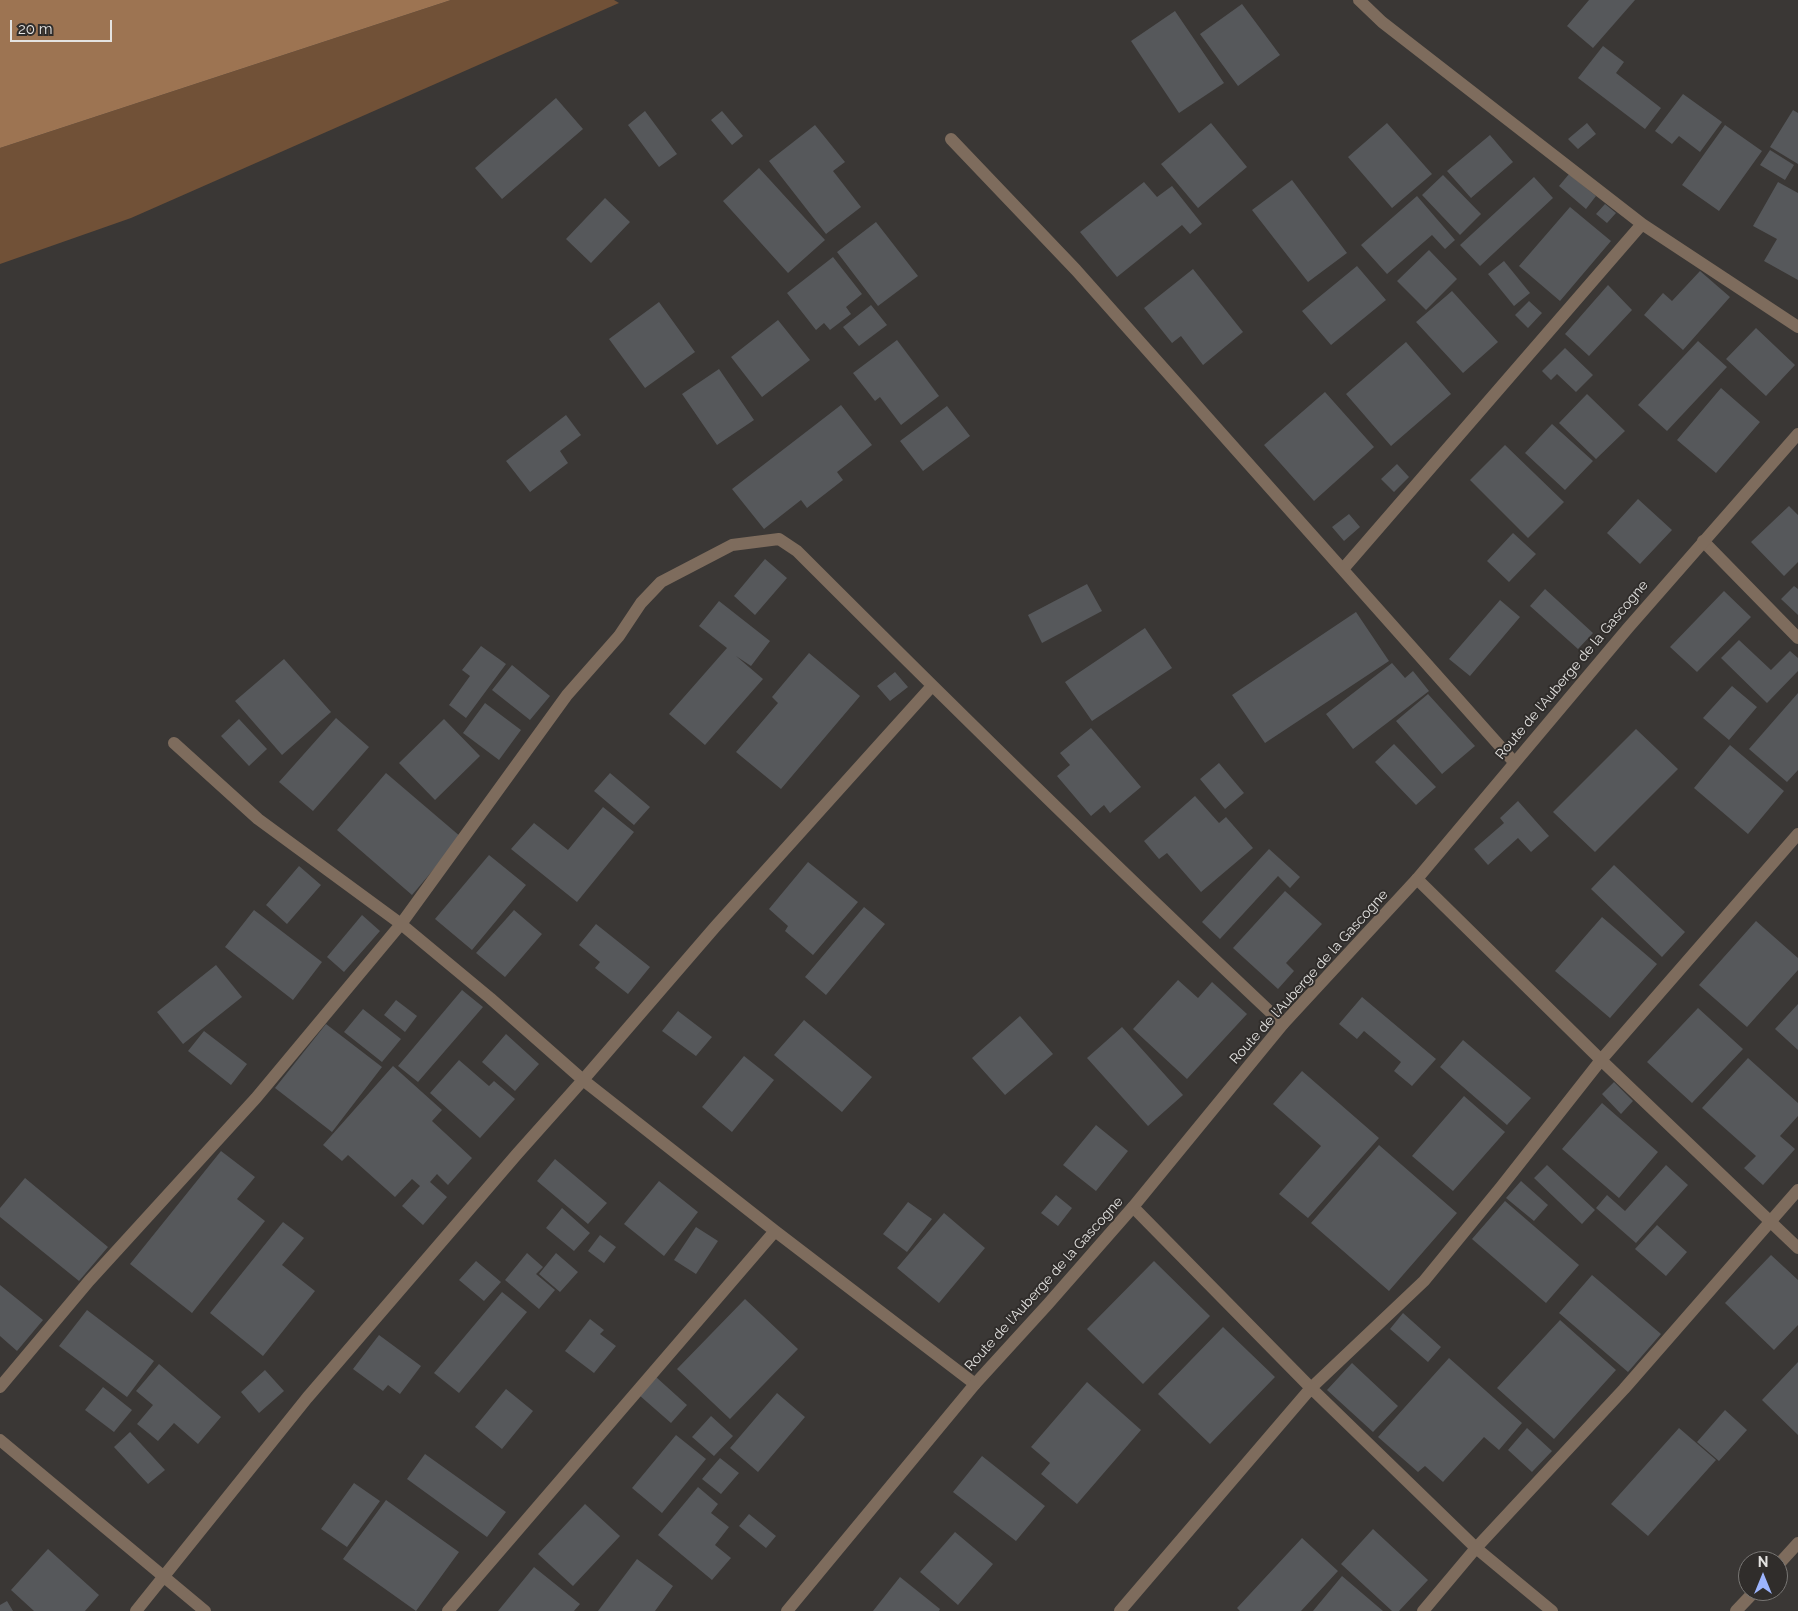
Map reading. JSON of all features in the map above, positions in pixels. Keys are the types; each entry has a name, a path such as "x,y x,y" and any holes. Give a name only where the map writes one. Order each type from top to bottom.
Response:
{"street":[{"path":"1359,0 1382,22 1642,224 1798,327"},
{"path":"950,139 1076,270 1514,762"},
{"path":"1343,569 1642,224"},
{"name":"Route de l'Auberge de la Gascogne","path":"787,1611 976,1384 1133,1207 1283,1024 1417,879 1514,762 1703,541 1798,434"},
{"path":"0,1387 89,1281 256,1098 401,924 567,695 619,636 641,603 661,582 732,544 779,540 797,551 932,686 1283,1024"},
{"path":"1703,541 1798,638"},
{"path":"136,1611 307,1398 715,927 932,686"},
{"path":"174,743 258,819 401,924 490,998 583,1080 775,1231 976,1384"},
{"path":"1120,1611 1312,1388 1424,1281 1601,1060 1798,834"},
{"path":"1417,879 1601,1060 1798,1248"},
{"path":"1423,1611 1476,1548 1624,1389 1798,1190"},
{"path":"1133,1207 1312,1388 1476,1548 1552,1611"},
{"path":"448,1611 775,1231"},
{"path":"0,1440 205,1611"},
{"path":"1788,1555 1798,1544"},
{"path":"1736,1611 1746,1601"}],"shaded area":[{"path":"0,0 451,0 0,148"},
{"path":"451,0 614,0 619,3 131,218 0,264 0,148"}],"building":[{"path":"1589,0 1635,0 1593,48 1567,26"},
{"path":"1242,4 1280,55 1238,86 1200,34"},
{"path":"1175,11 1224,83 1179,113 1131,41"},
{"path":"1603,46 1624,62 1616,73 1661,108 1645,129 1578,78"},
{"path":"1683,94 1722,122 1700,152 1679,136 1672,144 1655,131"},
{"path":"556,98 583,129 502,199 475,168"},
{"path":"1793,110 1798,113 1798,164 1770,147"},
{"path":"645,111 677,154 659,167 628,125"},
{"path":"722,111 743,136 732,145 711,120"},
{"path":"1211,123 1247,167 1198,208 1161,164"},
{"path":"1387,123 1432,174 1392,208 1348,157"},
{"path":"1587,123 1596,134 1578,149 1568,139"},
{"path":"815,125 845,162 833,171 861,207 826,234 769,161"},
{"path":"1725,125 1762,151 1719,211 1682,185"},
{"path":"1490,135 1513,162 1471,198 1447,171"},
{"path":"1770,150 1794,165 1785,180 1760,165"},
{"path":"759,168 825,240 788,273 723,201"},
{"path":"1569,174 1596,196 1586,209 1559,186"},
{"path":"1443,175 1481,214 1460,235 1422,195"},
{"path":"1534,177 1553,198 1480,266 1460,245"},
{"path":"1292,180 1347,253 1308,282 1252,210"},
{"path":"1144,182 1157,197 1172,186 1202,224 1190,234 1182,225 1117,277 1080,232"},
{"path":"1778,182 1798,193 1798,280 1764,261 1777,239 1753,226"},
{"path":"1417,196 1455,240 1445,249 1432,235 1387,274 1361,245"},
{"path":"605,198 630,222 591,263 566,239"},
{"path":"1605,204 1616,213 1607,223 1596,214"},
{"path":"1570,207 1611,241 1560,301 1519,266"},
{"path":"876,222 918,276 878,306 837,252"},
{"path":"1429,250 1457,279 1426,310 1397,281"},
{"path":"833,257 862,294 846,307 851,314 830,330 824,323 816,330 787,293"},
{"path":"1504,261 1530,293 1514,306 1488,274"},
{"path":"1357,266 1386,300 1331,345 1302,311"},
{"path":"1193,269 1243,332 1203,365 1181,336 1172,343 1144,308"},
{"path":"1700,271 1730,297 1683,350 1644,315 1663,293 1672,301"},
{"path":"1608,285 1632,310 1589,356 1565,334"},
{"path":"1452,291 1498,342 1463,373 1416,322"},
{"path":"1529,301 1542,313 1528,328 1515,315"},
{"path":"659,302 695,352 645,388 609,339"},
{"path":"871,305 887,325 859,346 843,327"},
{"path":"778,320 810,360 762,397 731,357"},
{"path":"1756,328 1795,365 1766,396 1726,359"},
{"path":"897,340 939,396 901,425 880,397 875,401 853,373"},
{"path":"1698,341 1727,367 1667,431 1638,405"},
{"path":"1406,342 1451,394 1391,446 1346,394"},
{"path":"1565,348 1593,375 1576,392 1557,374 1551,380 1542,371"},
{"path":"719,369 754,420 717,445 682,394"},
{"path":"1721,388 1760,422 1716,473 1677,440"},
{"path":"1325,392 1374,447 1314,501 1264,445"},
{"path":"1587,394 1625,431 1596,459 1559,423"},
{"path":"841,405 872,445 837,472 843,480 807,508 801,500 764,529 732,489"},
{"path":"947,406 970,436 923,471 900,441"},
{"path":"566,415 581,435 560,451 568,463 530,492 506,461"},
{"path":"1552,424 1593,461 1565,490 1525,453"},
{"path":"1505,445 1564,502 1528,538 1470,480"},
{"path":"1397,464 1409,477 1394,492 1381,479"},
{"path":"1638,499 1672,530 1640,564 1607,533"},
{"path":"1789,506 1798,515 1798,562 1784,576 1751,542"},
{"path":"1349,514 1360,527 1344,541 1332,527"},
{"path":"1513,533 1536,554 1509,582 1487,561"},
{"path":"765,559 787,578 755,615 734,596"},
{"path":"1087,584 1102,611 1042,643 1028,615"},
{"path":"1794,586 1798,589 1798,615 1781,599"},
{"path":"1545,589 1593,633 1578,649 1530,606"},
{"path":"1724,591 1751,617 1697,672 1670,647"},
{"path":"1500,600 1520,617 1470,676 1449,659"},
{"path":"719,601 770,641 751,666 736,656 763,679 705,745 669,714 727,648 699,626"},
{"path":"1356,612 1389,661 1265,743 1232,695"},
{"path":"1145,628 1172,668 1092,721 1065,682"},
{"path":"1739,640 1771,670 1790,651 1798,658 1798,671 1767,703 1721,658"},
{"path":"481,646 506,664 466,718 449,705 470,676 462,670"},
{"path":"809,653 860,696 781,789 736,752 778,703 772,697"},
{"path":"284,659 331,712 282,755 235,701"},
{"path":"1392,663 1405,678 1413,671 1429,691 1353,749 1326,714"},
{"path":"512,665 550,696 530,720 492,690"},
{"path":"895,672 908,687 890,701 877,686"},
{"path":"1732,686 1757,707 1729,740 1703,718"},
{"path":"1798,693 1798,770 1787,782 1749,749"},
{"path":"1428,694 1475,746 1442,774 1396,721"},
{"path":"485,703 521,730 499,760 463,733"},
{"path":"336,718 369,747 313,811 279,782"},
{"path":"239,719 267,749 249,766 221,736"},
{"path":"444,719 480,756 435,800 399,763"},
{"path":"1091,728 1141,787 1110,813 1104,805 1091,816 1057,776 1070,765 1060,753"},
{"path":"1636,729 1678,769 1595,852 1553,812"},
{"path":"1394,744 1436,787 1416,805 1375,762"},
{"path":"1730,745 1784,791 1748,834 1694,788"},
{"path":"1219,763 1244,793 1225,809 1200,779"},
{"path":"386,773 461,837 412,895 337,830"},
{"path":"610,773 650,807 634,825 594,791"},
{"path":"1195,796 1219,823 1226,817 1253,848 1201,892 1167,853 1159,859 1144,841"},
{"path":"1518,801 1549,836 1531,852 1518,838 1488,865 1474,849 1504,823 1500,818"},
{"path":"603,807 634,832 577,902 511,849 534,823 568,850"},
{"path":"1269,849 1300,877 1290,888 1278,876 1220,939 1202,922"},
{"path":"489,855 526,885 472,950 435,919"},
{"path":"808,862 858,902 813,955 785,931 788,926 769,909"},
{"path":"1614,865 1685,932 1662,957 1591,889"},
{"path":"299,866 321,885 287,924 266,905"},
{"path":"1285,891 1322,924 1286,963 1294,971 1278,989 1233,948"},
{"path":"864,907 885,924 826,995 805,977"},
{"path":"254,910 322,962 293,1000 225,947"},
{"path":"514,910 542,934 505,977 476,953"},
{"path":"362,915 380,931 344,972 327,957"},
{"path":"1602,917 1657,964 1610,1018 1555,971"},
{"path":"1756,921 1798,958 1798,970 1747,1027 1699,985"},
{"path":"596,924 650,967 628,994 595,968 600,962 579,945"},
{"path":"216,965 242,997 183,1044 157,1012"},
{"path":"1178,980 1198,998 1212,982 1247,1014 1187,1079 1133,1029"},
{"path":"462,990 483,1007 418,1082 398,1066"},
{"path":"1362,997 1436,1059 1412,1086 1394,1071 1401,1062 1364,1031 1357,1039 1339,1024"},
{"path":"396,1000 417,1016 405,1032 384,1015"},
{"path":"1798,1004 1798,1050 1775,1029"},
{"path":"1698,1008 1743,1049 1692,1103 1647,1062"},
{"path":"363,1009 401,1039 382,1062 344,1032"},
{"path":"678,1011 712,1037 696,1056 662,1031"},
{"path":"1020,1016 1053,1054 1005,1095 972,1058"},
{"path":"804,1020 872,1077 842,1112 774,1055"},
{"path":"326,1024 382,1067 332,1132 275,1088"},
{"path":"1122,1027 1183,1095 1148,1126 1087,1058"},
{"path":"204,1031 247,1064 231,1085 188,1051"},
{"path":"506,1034 539,1064 515,1091 482,1062"},
{"path":"1463,1040 1531,1098 1507,1125 1440,1067"},
{"path":"744,1056 774,1080 732,1132 702,1107"},
{"path":"1748,1058 1798,1103 1798,1116 1780,1136 1795,1149 1763,1185 1744,1168 1756,1156 1702,1108"},
{"path":"459,1060 489,1086 494,1081 515,1099 480,1138 430,1093"},
{"path":"393,1066 442,1110 432,1121 472,1158 448,1185 437,1174 430,1182 447,1197 423,1225 402,1206 420,1186 412,1179 395,1197 348,1155 342,1161 323,1145"},
{"path":"1302,1071 1379,1138 1308,1218 1279,1194 1321,1146 1273,1104"},
{"path":"1614,1082 1633,1101 1621,1114 1602,1094"},
{"path":"1464,1096 1505,1132 1453,1191 1412,1156"},
{"path":"1602,1103 1658,1152 1619,1198 1562,1149"},
{"path":"1096,1125 1128,1151 1096,1191 1063,1165"},
{"path":"1379,1145 1457,1213 1389,1291 1311,1223"},
{"path":"221,1151 255,1177 237,1199 265,1221 192,1313 130,1264"},
{"path":"555,1159 607,1203 588,1224 537,1181"},
{"path":"1547,1165 1595,1210 1582,1224 1534,1178"},
{"path":"1666,1165 1688,1185 1636,1243 1596,1208 1607,1195 1625,1211"},
{"path":"25,1178 108,1247 79,1281 0,1217 0,1208"},
{"path":"659,1181 698,1212 664,1256 624,1224"},
{"path":"1521,1181 1548,1205 1534,1221 1506,1198"},
{"path":"1056,1195 1072,1208 1058,1226 1041,1213"},
{"path":"1505,1201 1579,1265 1546,1303 1472,1239"},
{"path":"908,1202 932,1219 907,1252 883,1234"},
{"path":"562,1208 590,1233 574,1251 546,1228"},
{"path":"944,1213 985,1248 939,1303 897,1268"},
{"path":"283,1222 304,1238 282,1265 315,1291 263,1356 210,1313"},
{"path":"1657,1225 1687,1252 1666,1276 1635,1249"},
{"path":"696,1227 718,1241 696,1274 674,1260"},
{"path":"600,1235 616,1247 604,1263 588,1251"},
{"path":"527,1253 543,1267 536,1274 555,1290 539,1309 505,1280"},
{"path":"556,1253 578,1272 560,1292 539,1274"},
{"path":"1771,1255 1798,1280 1798,1325 1774,1350 1725,1303"},
{"path":"476,1261 501,1282 484,1301 459,1280"},
{"path":"1154,1261 1210,1316 1143,1384 1087,1329"},
{"path":"1592,1275 1661,1334 1628,1372 1559,1313"},
{"path":"0,1285 43,1320 17,1351 0,1336"},
{"path":"502,1292 527,1312 459,1393 434,1373"},
{"path":"745,1299 798,1349 730,1419 677,1369"},
{"path":"87,1310 154,1361 127,1397 59,1346"},
{"path":"1403,1313 1441,1347 1428,1362 1390,1329"},
{"path":"590,1319 604,1330 600,1334 616,1346 594,1373 565,1351"},
{"path":"1560,1320 1616,1370 1554,1439 1497,1388"},
{"path":"1223,1327 1275,1377 1210,1444 1158,1394"},
{"path":"379,1335 421,1366 400,1394 388,1385 383,1391 353,1369"},
{"path":"1449,1358 1522,1423 1499,1450 1484,1437 1443,1482 1425,1466 1418,1472 1378,1437"},
{"path":"1798,1362 1798,1435 1762,1400"},
{"path":"1352,1363 1398,1406 1373,1432 1327,1390"},
{"path":"159,1364 221,1417 198,1444 174,1423 158,1441 137,1424 153,1405 136,1391"},
{"path":"265,1370 284,1391 259,1413 241,1392"},
{"path":"656,1377 687,1405 671,1423 639,1395"},
{"path":"1087,1382 1141,1430 1077,1504 1041,1474 1050,1463 1031,1447"},
{"path":"103,1387 132,1410 114,1432 85,1410"},
{"path":"506,1389 533,1411 502,1449 475,1427"},
{"path":"777,1393 805,1417 758,1472 730,1448"},
{"path":"1725,1410 1747,1430 1719,1461 1697,1442"},
{"path":"711,1416 733,1436 714,1456 692,1437"},
{"path":"1527,1428 1552,1451 1532,1472 1508,1450"},
{"path":"1679,1428 1716,1460 1648,1536 1611,1504"},
{"path":"130,1432 165,1470 148,1484 114,1447"},
{"path":"676,1435 706,1459 662,1513 632,1488"},
{"path":"425,1454 506,1512 487,1537 407,1479"},
{"path":"982,1456 1045,1506 1016,1541 953,1492"},
{"path":"720,1458 739,1473 721,1494 702,1479"},
{"path":"354,1483 380,1501 347,1547 321,1529"},
{"path":"698,1487 718,1504 711,1513 729,1527 715,1545 731,1558 712,1580 658,1535"},
{"path":"386,1500 459,1552 416,1611 343,1559"},
{"path":"585,1504 620,1536 573,1586 538,1554"},
{"path":"749,1514 776,1536 766,1548 739,1526"},
{"path":"1373,1529 1428,1580 1399,1611 1392,1611 1341,1564"},
{"path":"955,1532 993,1564 958,1605 920,1572"},
{"path":"1302,1538 1338,1571 1301,1611 1240,1611 1237,1608"},
{"path":"48,1549 99,1595 85,1611 34,1611 11,1590"},
{"path":"637,1559 673,1586 655,1611 598,1611"},
{"path":"534,1567 580,1604 574,1611 498,1611"},
{"path":"1342,1576 1383,1611 1313,1611"},
{"path":"900,1577 940,1609 939,1611 873,1611"},
{"path":"7,1601 13,1611 0,1611 0,1605"}]}
